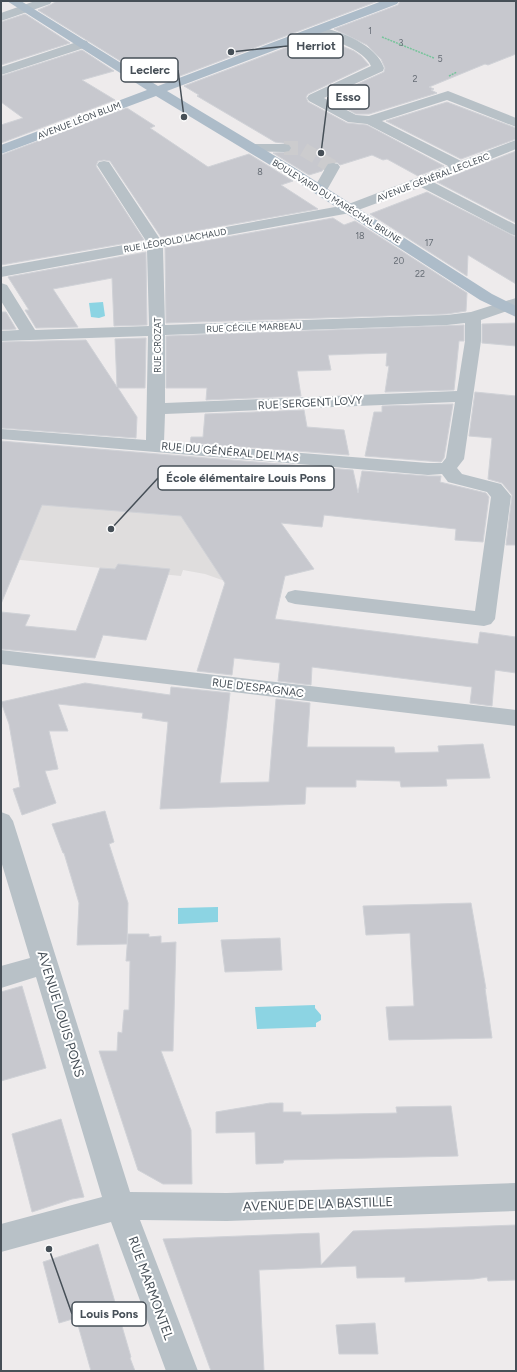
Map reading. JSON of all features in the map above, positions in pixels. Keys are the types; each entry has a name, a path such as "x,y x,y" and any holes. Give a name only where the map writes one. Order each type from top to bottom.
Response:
{"main road":[{"name":"BOULEVARD DU MARÉCHAL BRUNE","path":"13,1 320,190 486,297 512,307"},
{"name":"AVENUE LÉON BLUM","path":"1,150 183,82 391,1"}],"street":[{"path":"1,17 46,1"},
{"path":"318,30 350,43 369,55 378,65 378,68 314,98 353,119 370,120 448,95 516,123"},
{"path":"1,71 83,44"},
{"path":"370,120 460,166"},
{"name":"AVENUE GÉNÉRAL LECLERC","path":"350,209 423,182 516,144"},
{"path":"252,148 284,148"},
{"path":"104,165 155,243"},
{"path":"320,190 333,167"},
{"path":"423,182 516,231"},
{"name":"RUE LÉOPOLD LACHAUD","path":"1,272 350,209"},
{"name":"RUE CROZAT","path":"155,243 157,330 155,446"},
{"path":"1,288 30,335"},
{"name":"RUE CÉCILE MARBEAU","path":"1,336 447,320 473,317 512,307"},
{"path":"295,597 484,619 501,496 494,488 455,478 447,468 455,459 473,341 473,317"},
{"name":"RUE SERGENT LOVY","path":"156,409 465,396"},
{"name":"RUE DU GÉNÉRAL DELMAS","path":"1,434 428,470 447,468"},
{"name":"RUE D'ESPAGNAC","path":"1,657 516,718"},
{"name":"AVENUE LOUIS PONS","path":"1,821 120,1206"},
{"path":"1,977 45,964"},
{"name":"AVENUE DE LA BASTILLE","path":"1,1238 120,1206 227,1207 516,1197"},
{"name":"RUE MARMONTEL","path":"120,1206 182,1371"}],"path":[{"path":"340,21 434,58"}],"shaded area":[{"path":"1,484 202,500 257,583 222,580 205,574 183,570 181,576 1,558"}],"water":[{"path":"103,302 105,316 99,318 91,317 89,303"},
{"path":"218,907 218,922 178,924 178,908"},
{"path":"315,1005 315,1008 321,1015 321,1020 316,1023 316,1027 257,1029 255,1007"}],"building":[{"path":"57,1 378,1 172,79 145,63 130,67 38,10"},
{"path":"400,1 516,1 516,54 488,65 485,64 429,87 434,89 431,90 437,93 369,114 356,114 327,98 384,72 385,68 381,59 367,45 334,29 398,5"},
{"path":"25,14 70,43 1,65 1,22"},
{"path":"317,36 354,51 369,65 308,94 306,97 308,102 347,123 367,125 444,166 418,176 387,159 383,160 372,155 340,165 333,162 328,163 322,171 309,175 273,153 289,152 292,149 290,144 275,142 197,96 199,95 184,86"},
{"path":"82,50 114,71 82,80 115,100 1,143 1,125 23,118 1,102 1,76"},
{"path":"447,102 516,128 516,139 461,159 386,121"},
{"path":"127,108 155,126 150,128 208,167 249,154 293,181 281,185 318,209 161,237 110,161 98,161 96,166 144,240 1,265 1,155"},
{"path":"516,151 516,223 437,182"},
{"path":"427,192 516,237 516,284 468,255 467,276 370,214"},
{"path":"333,218 344,225 355,221 467,293 466,311 447,314 166,323 165,248"},
{"path":"146,252 147,325 114,326 112,278 53,289 78,327 36,328 25,310 29,310 8,277"},
{"path":"1,312 6,312 16,329 1,330"},
{"path":"516,323 516,346 482,343 482,324"},
{"path":"464,325 464,341 459,341 454,390 385,392 389,366 386,366 387,353 328,355 331,370 297,371 301,396 206,400 207,388 166,388 166,336"},
{"path":"146,338 145,388 118,388 137,417 136,438 1,428 1,342 86,340 117,387 115,339"},
{"path":"475,392 516,396 516,545 506,545 512,495 502,483 488,479 492,438 469,436"},
{"path":"453,404 444,458 441,462 365,456 374,412 382,412 382,406"},
{"path":"304,410 307,427 344,430 349,455 190,443 191,437 203,437 205,414"},
{"path":"1,441 353,470 358,493 362,471 441,476 440,482 486,493 489,497 483,542 455,540 456,529 324,515 322,527 281,523 314,569 285,576 275,619 478,644 480,632 516,637 516,673 495,670 492,706 470,703 472,687 312,667 311,685 278,681 280,663 234,658 232,675 197,671 225,583 181,516 42,505 1,604"},
{"path":"118,564 170,569 146,640 103,635 95,658 1,649 1,612 30,615 25,626 76,631 100,568 115,569"},
{"path":"85,683 170,695 171,687 230,693 220,783 269,782 276,699 310,703 307,747 394,747 395,753 439,752 438,746 483,744 490,778 446,779 447,786 401,787 400,781 356,780 356,787 306,787 305,804 160,809 168,722 142,718 143,713 58,704 68,731 49,731 58,769 45,771 56,803 22,815 13,789 20,787 9,724 1,702"},
{"path":"105,811 114,842 109,844 128,903 127,944 77,945 79,903 64,853 52,824"},
{"path":"471,903 486,989 485,988 492,1038 389,1040 386,1007 414,1006 410,933 366,935 363,906"},
{"path":"128,934 149,934 149,937 161,936 161,943 176,942 173,1051 161,1051 191,1130 192,1184 163,1184 138,1170 99,1051 117,1051 118,1032 122,1033 124,1010 129,1010 130,961 126,961"},
{"path":"280,938 282,970 225,972 221,940"},
{"path":"22,986 46,1068 1,1081 1,992"},
{"path":"270,1103 283,1103 283,1112 301,1112 301,1115 397,1113 396,1107 451,1106 458,1156 284,1160 283,1163 256,1164 255,1132 216,1133 216,1112"},
{"path":"61,1119 84,1197 72,1199 32,1212 12,1134"},
{"path":"516,1225 516,1280 488,1281 487,1277 474,1279 405,1282 405,1277 357,1278 356,1266 259,1270 264,1371 211,1371 163,1239 319,1233 321,1265 353,1231"},
{"path":"98,1244 135,1371 91,1371 76,1318 59,1323 43,1262"},
{"path":"375,1323 378,1354 339,1354 336,1325"}],"tunnel":[{"path":"284,148 301,148 333,167"}],"place":[{"name":"Herriot","path":"231,52"},
{"name":"Leclerc","path":"184,117"},
{"name":"Esso","path":"321,153"},
{"name":"École élémentaire Louis Pons","path":"111,529"},
{"name":"Louis Pons","path":"49,1249"}]}
